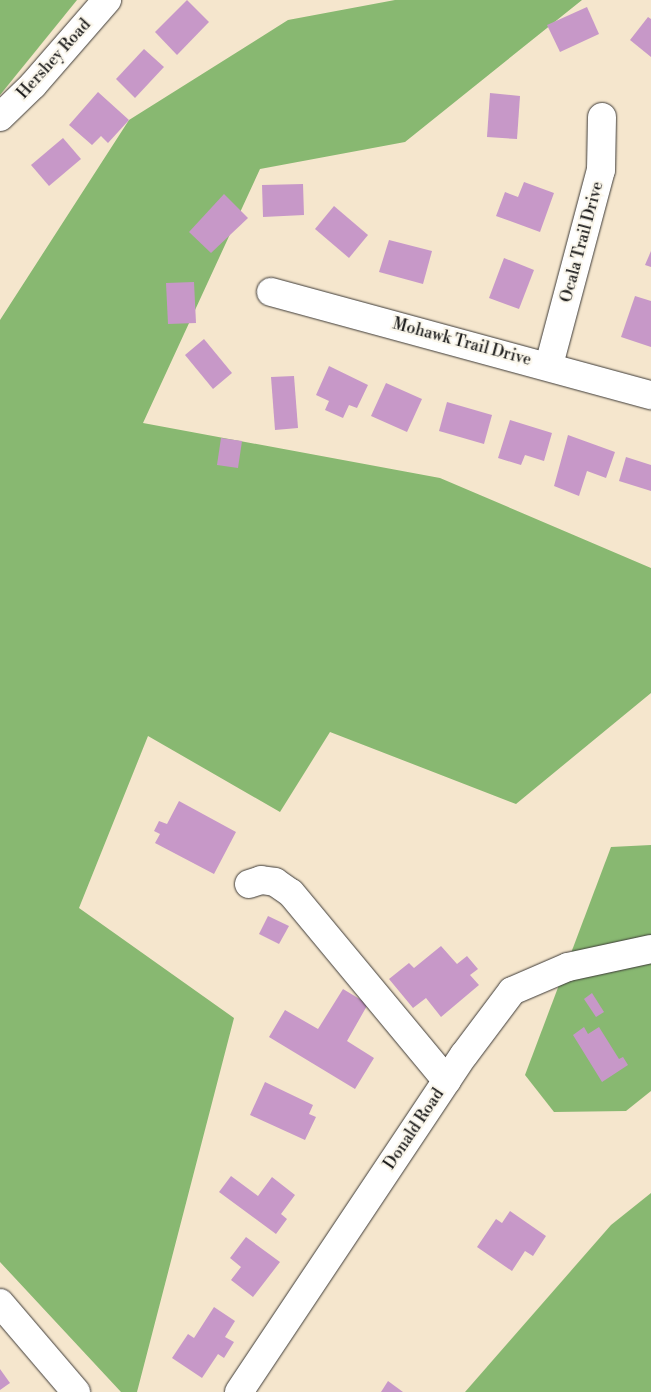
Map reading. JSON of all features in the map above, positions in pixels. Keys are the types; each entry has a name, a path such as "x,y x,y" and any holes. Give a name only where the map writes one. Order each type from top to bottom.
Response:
{"street":[{"name":"Hershey Road","path":"0,117 33,85 107,0"},
{"name":"Ocala Trail Drive","path":"549,365 601,170 602,117"},
{"name":"Mohawk Trail Drive","path":"271,292 549,365 651,394"},
{"path":"249,884 261,880 275,882 291,893 446,1081"},
{"name":"Donald Road","path":"239,1392 446,1081 512,991 568,967 651,949"},
{"path":"0,1303 76,1392"}],"green space":[{"path":"0,0 77,0 0,95"},
{"path":"395,0 582,0 405,142 260,169 143,423 440,478 651,568 651,693 516,804 330,732 280,812 148,736 79,908 234,1018 137,1392 121,1392 0,1262 0,320 129,120 288,20"},
{"path":"651,845 651,1091 626,1111 554,1112 525,1075 611,847"},
{"path":"651,1193 651,1392 465,1392 611,1225"}],"building":[{"path":"187,0 209,22 177,55 155,32"},
{"path":"587,7 599,34 560,52 547,25"},
{"path":"648,17 651,19 651,57 630,40"},
{"path":"144,49 164,67 135,98 116,79"},
{"path":"98,92 129,120 108,143 101,136 92,145 69,125"},
{"path":"490,93 520,96 517,139 487,137"},
{"path":"63,138 81,159 49,186 31,165"},
{"path":"524,182 554,193 540,232 496,216 505,192 518,197"},
{"path":"303,184 304,215 263,217 262,185"},
{"path":"224,194 248,218 211,253 189,232"},
{"path":"334,206 368,235 349,258 315,229"},
{"path":"389,240 432,251 423,284 379,272"},
{"path":"651,251 651,267 645,265"},
{"path":"504,258 534,270 519,309 489,298"},
{"path":"194,282 196,323 168,324 166,283"},
{"path":"635,296 651,301 651,347 621,337"},
{"path":"204,339 232,373 213,389 185,355"},
{"path":"329,366 368,385 357,408 349,405 343,418 325,410 329,401 316,395"},
{"path":"294,376 298,428 275,430 271,377"},
{"path":"386,383 422,399 407,432 371,416"},
{"path":"447,402 492,415 484,444 439,431"},
{"path":"510,420 552,433 544,461 525,455 521,465 498,458"},
{"path":"568,435 615,452 606,478 587,471 579,496 554,486"},
{"path":"221,438 242,441 238,468 217,465"},
{"path":"626,457 651,465 651,491 619,481"},
{"path":"179,801 236,832 214,874 155,843 160,834 154,831 159,821 167,824"},
{"path":"268,916 289,926 279,944 259,934"},
{"path":"441,946 457,964 467,956 478,969 470,975 479,985 441,1017 426,998 413,1008 389,979 409,963 414,968"},
{"path":"343,989 368,1004 347,1041 374,1058 355,1089 269,1037 285,1010 318,1029"},
{"path":"592,993 604,1012 596,1017 584,999"},
{"path":"584,1027 588,1034 599,1027 619,1059 623,1057 628,1065 602,1082 573,1035"},
{"path":"265,1082 313,1105 309,1114 316,1117 305,1140 250,1115"},
{"path":"231,1176 258,1196 272,1177 295,1195 281,1214 287,1219 276,1234 219,1192"},
{"path":"510,1211 546,1236 533,1256 525,1251 512,1271 477,1247 496,1219 502,1223"},
{"path":"246,1237 280,1262 253,1297 231,1280 241,1267 230,1258"},
{"path":"214,1307 235,1321 225,1337 234,1342 224,1358 218,1354 202,1378 172,1358 188,1334 194,1338"},
{"path":"0,1369 10,1383 0,1390"},
{"path":"388,1381 403,1392 381,1392"}]}
